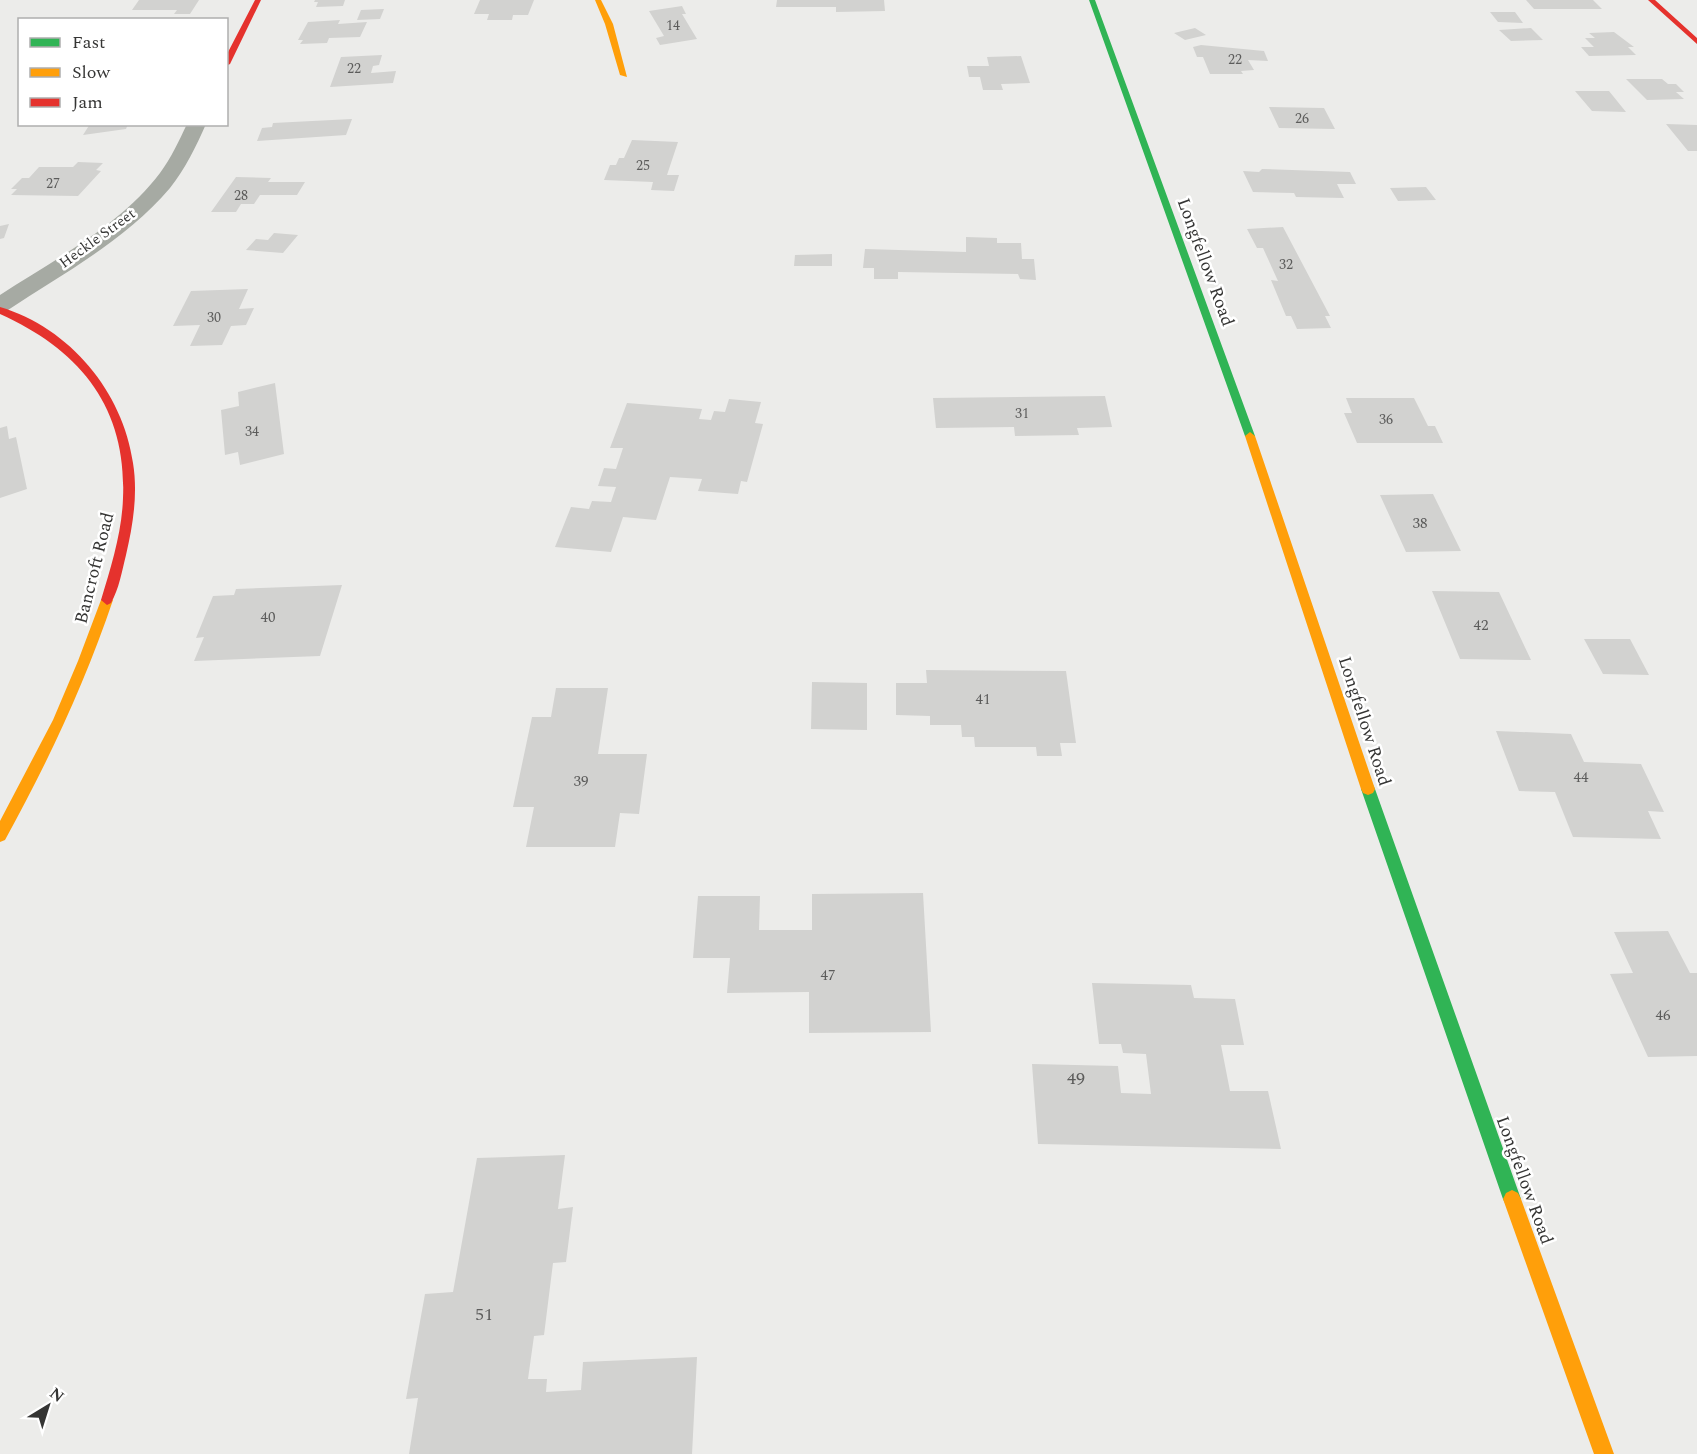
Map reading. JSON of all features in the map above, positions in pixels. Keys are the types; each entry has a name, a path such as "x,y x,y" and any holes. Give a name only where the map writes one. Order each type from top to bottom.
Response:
{"street":[{"path":"228,60 258,0"},
{"path":"598,0 609,24 624,75"},
{"name":"Longfellow Road","path":"1092,0 1269,490 1395,871 1604,1454"},
{"path":"1651,0 1697,42"},
{"name":"Heckle Street","path":"0,305 114,229 143,205 173,169 196,126"},
{"name":"Bancroft Road","path":"0,310 28,321 56,338 81,359 100,385 123,443 129,479 129,500 113,579 76,686 47,750 0,834"}],"building":[{"path":"139,0 199,0 190,14 174,14 177,10 132,10"},
{"path":"315,0 345,0 343,6 316,7 318,2 314,2"},
{"path":"480,0 534,0 528,15 513,15 512,20 487,20 489,14 474,14"},
{"path":"777,0 884,0 885,11 836,12 836,7 776,7"},
{"path":"1526,0 1593,0 1602,9 1534,9"},
{"path":"682,6 686,14 682,14 697,39 660,45 656,38 664,36 649,11"},
{"path":"384,9 380,19 357,20 361,10"},
{"path":"1490,12 1515,12 1523,23 1498,22"},
{"path":"340,20 338,24 367,22 360,37 329,38 327,43 300,44 303,40 298,40 308,22"},
{"path":"1195,28 1206,35 1185,40 1174,33"},
{"path":"1531,28 1543,40 1511,41 1499,30"},
{"path":"1614,32 1634,47 1628,47 1636,55 1589,56 1581,47 1594,47 1585,38 1595,38 1589,33"},
{"path":"1201,45 1264,51 1268,61 1248,60 1254,70 1241,71 1243,74 1210,74 1203,57 1197,57 1193,47"},
{"path":"382,55 379,65 373,66 371,73 396,71 393,83 330,87 341,57"},
{"path":"1021,56 1030,83 1001,84 1003,90 983,90 980,77 969,77 967,66 989,66 987,57"},
{"path":"1626,79 1662,79 1668,84 1676,84 1684,92 1676,92 1684,99 1647,100"},
{"path":"1575,91 1609,91 1626,112 1592,111"},
{"path":"1269,107 1324,108 1335,129 1279,128"},
{"path":"352,119 346,135 257,141 262,128 272,127 273,123"},
{"path":"1666,124 1697,125 1697,151 1688,151"},
{"path":"89,126 127,126 126,129 83,135"},
{"path":"632,140 678,142 667,175 679,175 674,191 651,190 653,182 604,180 610,165 616,165 619,158 624,158"},
{"path":"78,162 103,163 96,170 101,171 78,196 11,195 17,189 11,189 22,178 29,178 39,167 73,167"},
{"path":"1262,169 1350,172 1356,184 1337,184 1344,198 1296,197 1294,193 1253,192 1243,171 1259,172"},
{"path":"236,177 271,178 268,182 305,182 297,195 260,195 254,204 241,204 236,212 211,212"},
{"path":"1426,187 1436,200 1398,201 1390,188"},
{"path":"9,224 4,238 0,239 0,226"},
{"path":"1283,227 1330,316 1325,316 1331,328 1297,329 1291,316 1286,316 1271,280 1278,281 1263,248 1257,248 1247,229"},
{"path":"274,233 298,235 283,253 246,250 256,239 268,240"},
{"path":"966,237 997,238 997,243 1021,243 1022,259 1034,259 1036,280 1020,279 1018,274 898,272 898,279 874,279 874,268 863,268 865,249 966,252"},
{"path":"832,254 832,266 794,266 795,255"},
{"path":"248,289 239,309 254,308 246,325 231,326 222,345 190,346 200,325 173,326 191,291"},
{"path":"275,383 284,454 240,465 238,452 225,455 221,410 239,406 238,392"},
{"path":"1105,396 1112,427 1077,428 1079,435 1015,436 1014,427 936,428 933,398"},
{"path":"1346,398 1414,398 1428,426 1435,426 1443,443 1357,443 1344,413 1352,413"},
{"path":"729,399 761,402 755,423 763,424 747,482 741,481 738,494 698,491 702,479 670,477 656,520 623,517 611,552 555,547 571,507 589,509 592,501 611,502 616,487 598,486 604,468 616,469 623,448 610,448 627,403 702,409 699,419 711,420 714,411 725,412"},
{"path":"7,426 9,439 16,437 27,489 0,498 0,428"},
{"path":"1433,494 1461,551 1406,552 1380,495"},
{"path":"342,585 320,656 194,661 204,637 196,638 213,596 234,595 236,589"},
{"path":"1432,591 1499,592 1531,660 1460,659"},
{"path":"1584,639 1630,639 1649,675 1603,674"},
{"path":"926,670 1066,671 1076,743 1060,743 1062,756 1037,756 1036,747 975,747 974,737 962,737 961,725 930,725 930,716 896,715 896,683 927,683"},
{"path":"812,682 867,683 867,730 811,729"},
{"path":"556,688 608,688 598,754 647,754 639,814 620,813 615,847 526,847 534,807 513,807 532,717 551,717"},
{"path":"1496,731 1571,734 1584,762 1641,764 1664,812 1648,811 1661,839 1573,837 1555,792 1519,791"},
{"path":"923,893 931,1032 809,1033 809,992 727,993 730,958 693,958 698,896 760,896 759,930 812,930 812,894"},
{"path":"1668,931 1690,973 1697,973 1697,1056 1648,1057 1610,974 1633,973 1614,932"},
{"path":"1092,983 1191,985 1194,998 1235,999 1244,1045 1221,1045 1230,1091 1268,1091 1281,1149 1038,1144 1032,1064 1118,1066 1121,1093 1151,1094 1146,1054 1123,1053 1121,1044 1099,1044"},
{"path":"565,1155 558,1209 573,1207 566,1262 553,1263 544,1335 534,1336 528,1379 547,1379 546,1392 581,1390 583,1362 697,1357 692,1454 409,1454 418,1398 406,1399 425,1294 453,1292 477,1158"}],"traffic: fast":[{"path":"1092,0 1250,436"},
{"path":"1368,789 1512,1199"}],"traffic: slow":[{"path":"598,0 609,24 624,75"},
{"path":"1250,436 1368,789"},
{"path":"0,835 60,720 107,600"},
{"path":"1512,1199 1604,1454"}],"traffic: jam":[{"path":"228,60 258,0"},
{"path":"1651,0 1697,42"},
{"path":"0,310 29,323 55,339 77,359 96,381 111,407 122,434 128,465 128,510 121,549 107,600"}]}
